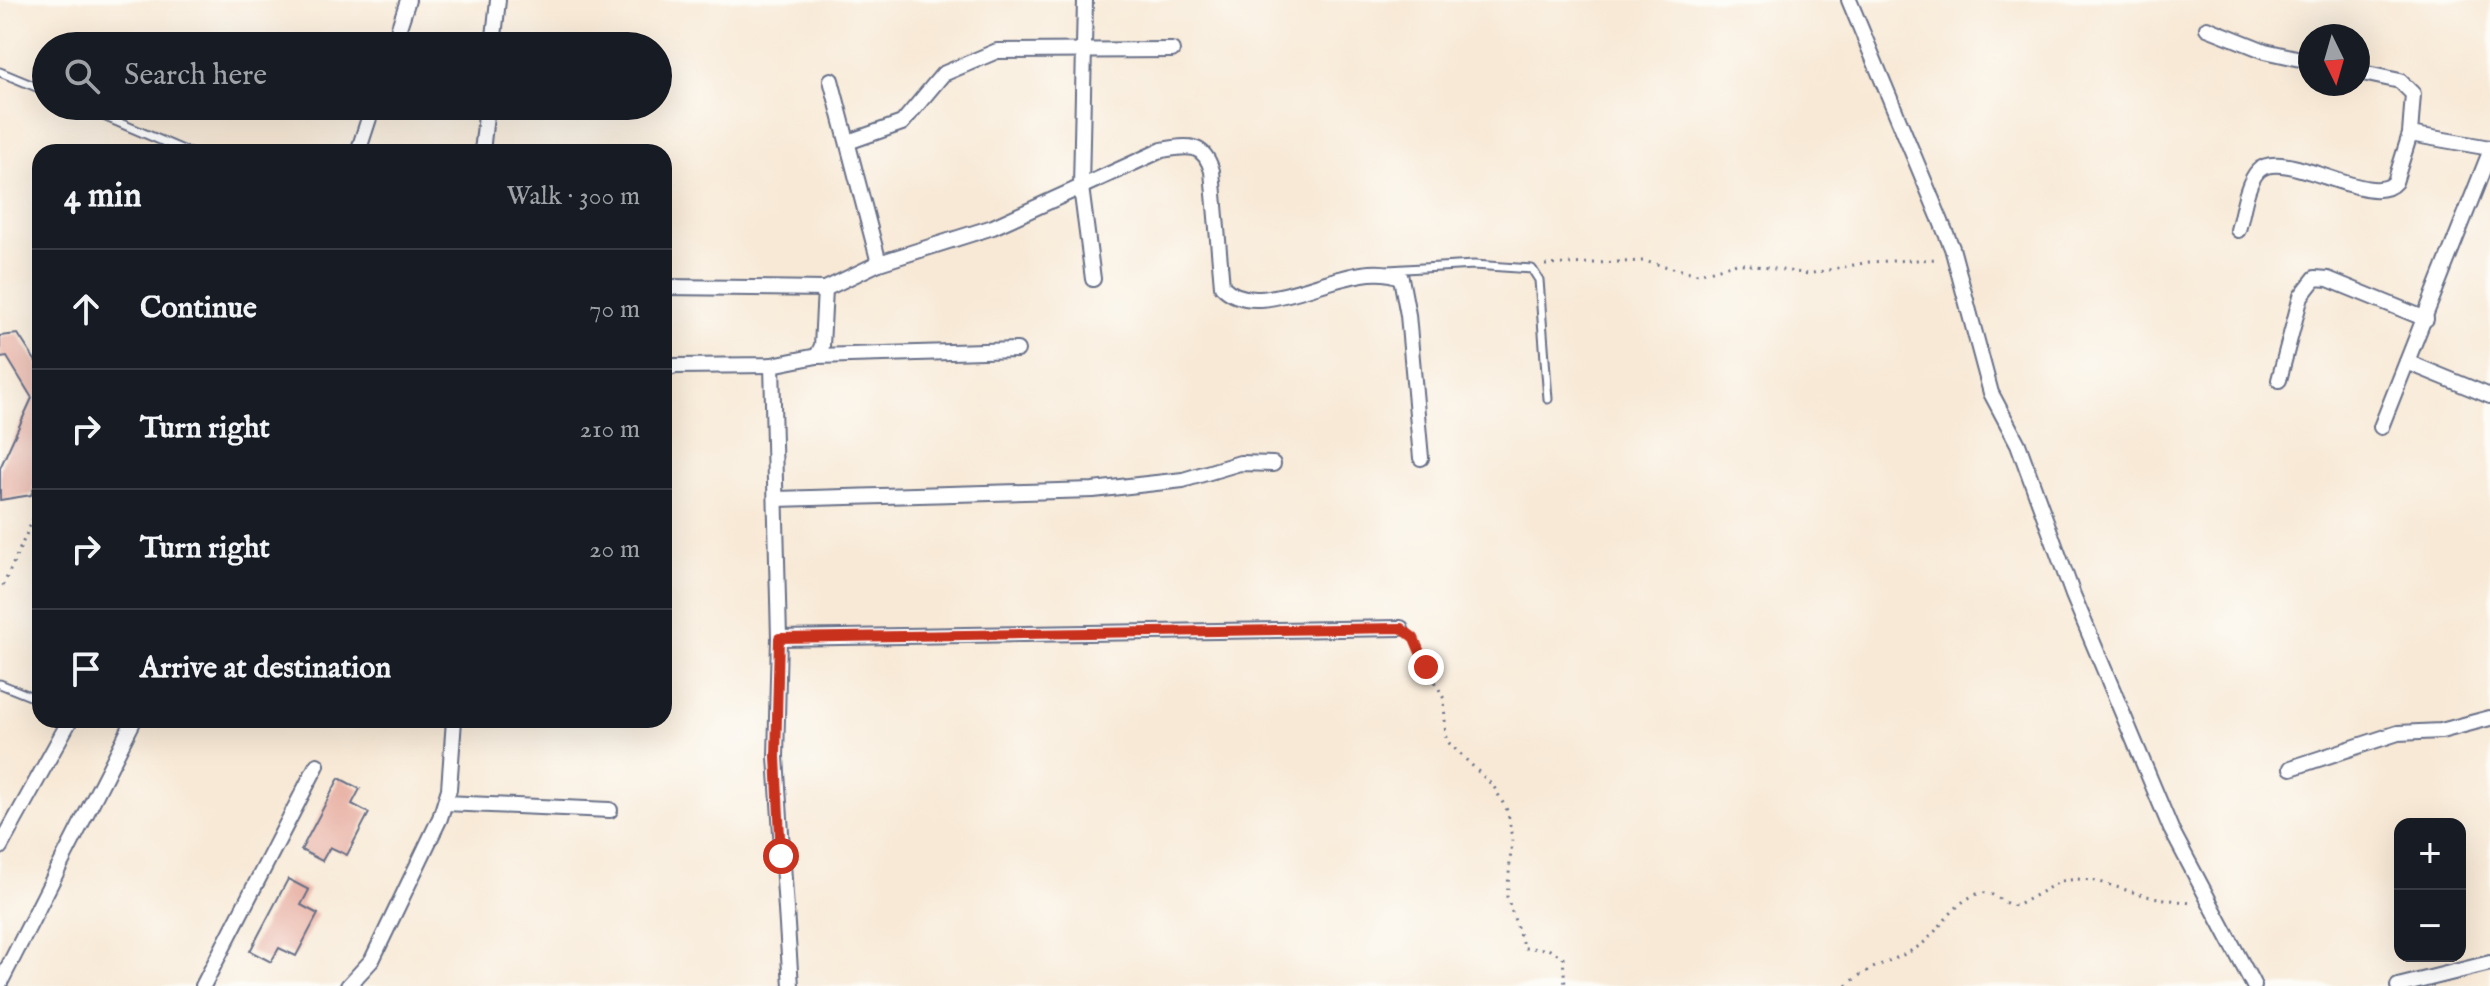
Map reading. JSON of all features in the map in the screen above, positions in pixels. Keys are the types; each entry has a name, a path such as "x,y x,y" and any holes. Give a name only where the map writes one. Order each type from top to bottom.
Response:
{"street":[{"path":"398,32 408,0"},
{"path":"495,32 498,0"},
{"path":"1085,0 1081,187 1093,279"},
{"path":"1849,0 1955,258 1991,393 2018,444 2073,595 2171,829 2254,986"},
{"path":"2207,28 2265,51 2298,58"},
{"path":"848,142 902,123 943,74 978,57 1022,48 1172,50"},
{"path":"2238,230 2255,174 2263,167 2282,166 2384,189 2395,182 2410,134 2413,94 2408,86 2370,75"},
{"path":"831,80 879,263"},
{"path":"361,144 368,120"},
{"path":"483,144 485,120"},
{"path":"2381,427 2490,150 2410,134"},
{"path":"672,287 825,289 879,263 993,227 1162,150 1186,145 1198,147 1207,155 1212,171 1222,286 1233,297 1252,299 1326,285 1369,271 1388,270 1401,278 1405,290 1421,458"},
{"path":"2279,380 2301,296 2310,280 2328,279 2426,319"},
{"path":"817,356 822,346 825,289"},
{"path":"672,367 772,365 817,356 1017,350"},
{"path":"2407,362 2490,396"},
{"path":"772,365 779,638 776,757 791,986"},
{"path":"776,499 1093,490 1183,480 1240,463 1273,464"},
{"path":"779,638 1401,628"},
{"path":"2291,768 2398,733 2441,731 2490,718"},
{"path":"0,847 66,728"},
{"path":"0,983 130,728"},
{"path":"348,986 372,960 445,803 453,728"},
{"path":"203,986 317,765"},
{"path":"445,803 610,810"},
{"path":"2398,986 2490,963"}],"lane":[{"path":"0,72 32,85"},
{"path":"113,120 169,144"},
{"path":"1388,270 1474,265 1532,269 1539,280 1548,399"},
{"path":"0,684 32,697"}],"path":[{"path":"1532,269 1560,263 1643,261 1698,274 1737,263 1808,274 1869,262 1955,258"},
{"path":"3,586 32,522"},
{"path":"1401,628 1414,638 1444,699 1446,740 1494,787 1508,812 1512,839 1507,897 1521,945 1548,949 1563,957 1565,986"},
{"path":"1847,986 1864,973 1920,945 1948,915 1977,894 1989,893 2008,905 2016,906 2061,881 2093,880 2146,896 2211,906"}],"building":[{"path":"18,334 32,356 32,398 7,357 0,358 0,336"},
{"path":"32,398 31,495 0,500 0,468"},
{"path":"339,778 360,789 352,804 369,813 347,855 330,847 322,861 301,850"},
{"path":"288,879 309,890 301,905 318,914 296,956 279,948 271,962 250,951"}],"route":[{"path":"781,856 776,757 779,638 1401,628 1414,638 1426,667"}]}
